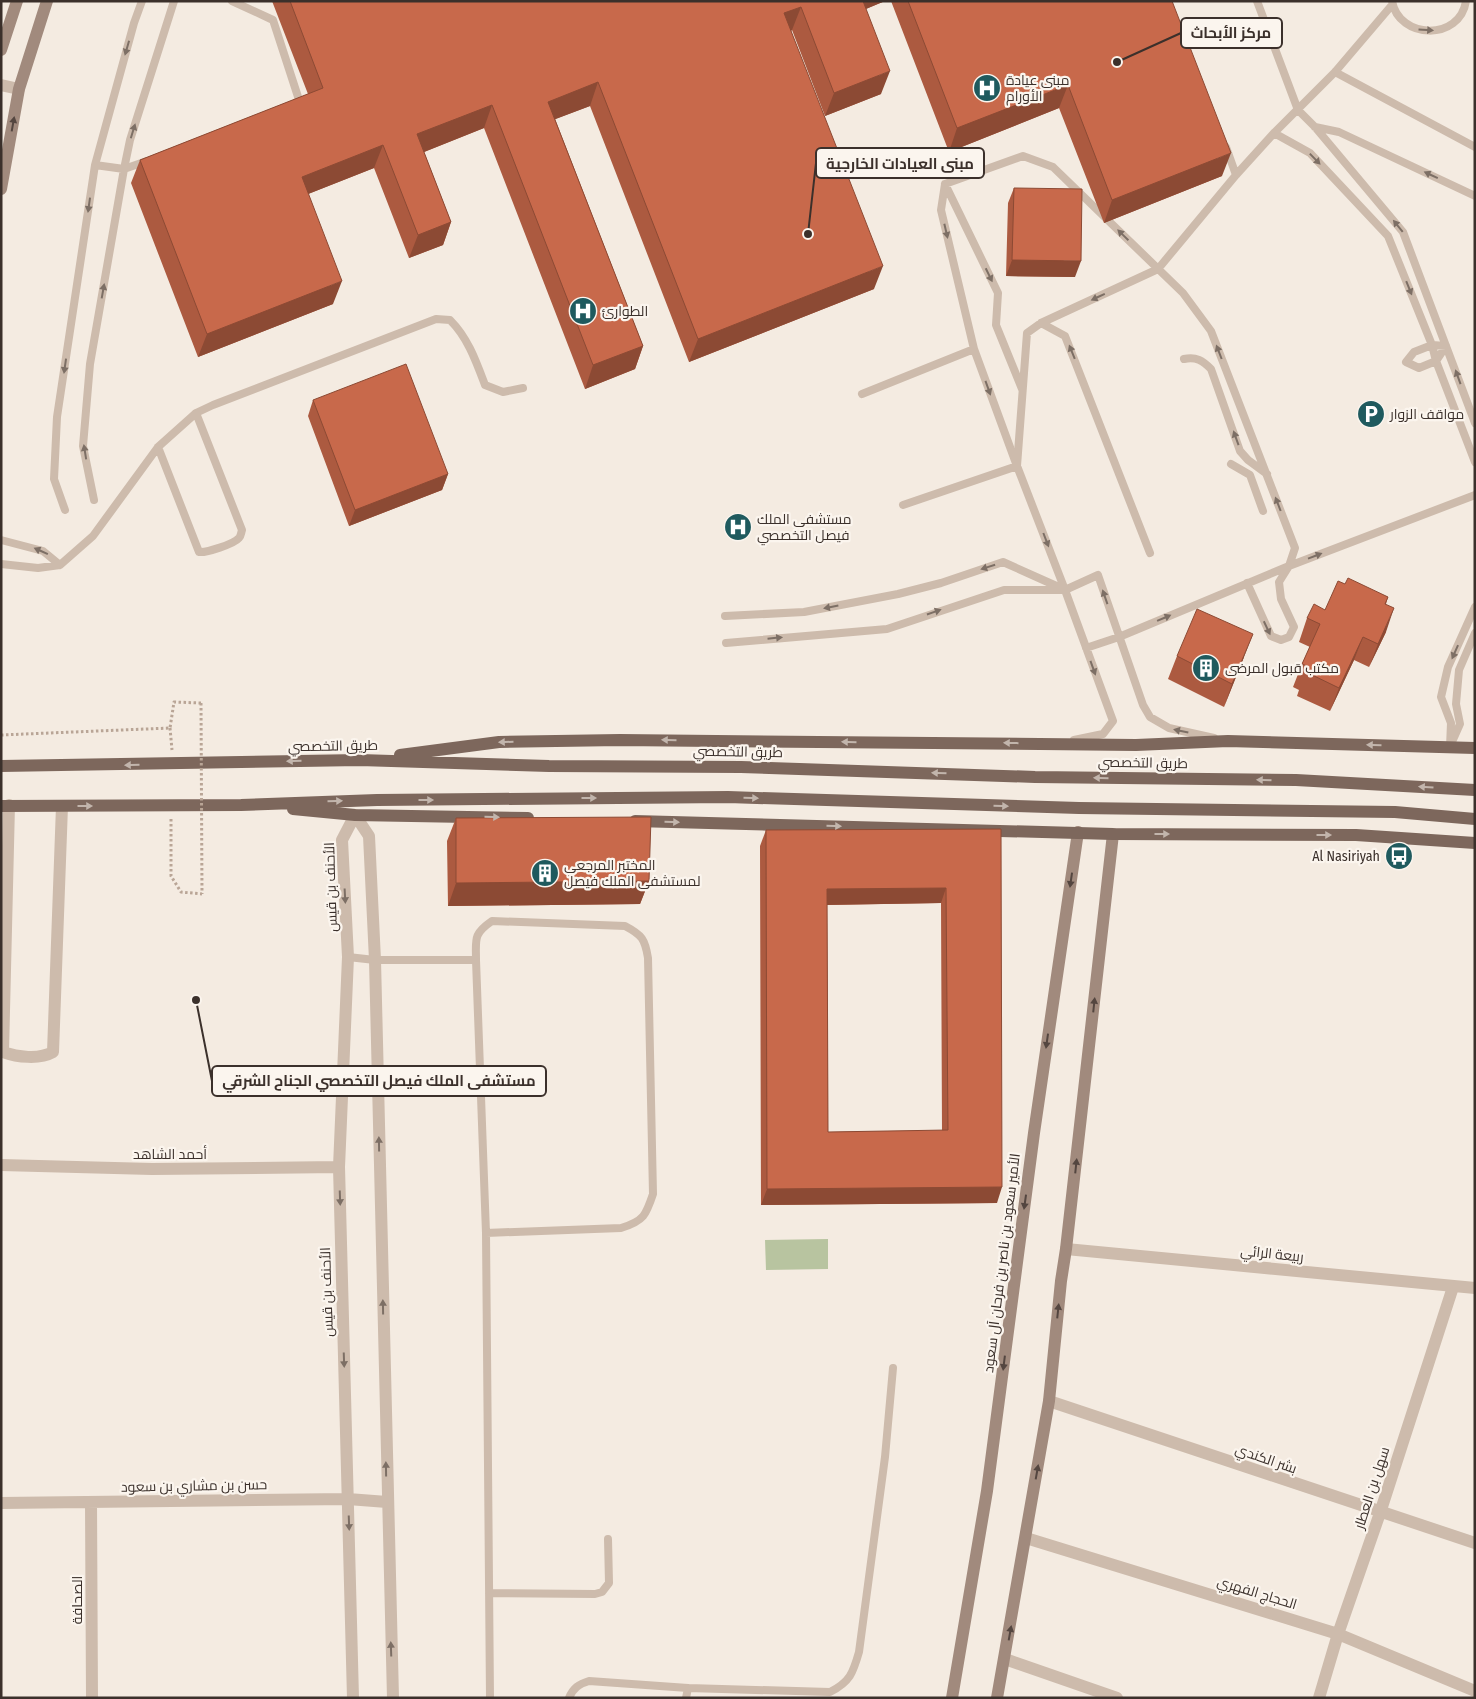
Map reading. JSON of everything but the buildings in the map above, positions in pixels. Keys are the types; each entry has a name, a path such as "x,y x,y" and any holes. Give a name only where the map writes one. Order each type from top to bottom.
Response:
{"main road":[{"path":"360,760 498,742 601,740 1136,745 1228,741 1475,748"},
{"name":"طريق التخصصي","path":"1,766 360,760 549,766 741,766 1045,777 1296,780 1475,790"},
{"path":"5,806 241,805 377,800 728,797 1079,808 1395,812 1475,818"},
{"path":"241,805 356,815 542,818"},
{"path":"620,820 1113,834 1356,835 1475,843"}],"street":[{"path":"1,50 17,1"},
{"path":"1,190 19,89 47,1"},
{"path":"1,85 19,89"},
{"path":"5,806 3,1052 14,1056 47,1056 53,1052 62,806"},
{"path":"356,815 369,836 375,960 393,1698"},
{"name":"الأحنف بن قيس","path":"354,1698 339,1167 348,957 342,840 356,815"},
{"name":"الأمير سعود بن ناصر بن فرحان آل سعود","path":"952,1698 987,1491 1034,1133 1078,832"},
{"path":"997,1698 1049,1401 1061,1280 1113,834"},
{"name":"أحمد الشاهد","path":"1,1165 152,1169 339,1167"},
{"name":"ربيعة الرائي","path":"1066,1250 1475,1288"},
{"name":"سهل بن العطار","path":"1319,1698 1338,1634 1380,1513 1453,1287"},
{"name":"بشر الكندي","path":"1049,1401 1380,1513 1475,1543"},
{"name":"حسن بن مشاري بن سعود","path":"1,1503 348,1499 387,1502"},
{"name":"الصحافة","path":"91,1502 92,1698"},
{"name":"الحجاج الفهري","path":"1026,1538 1338,1634 1475,1691"},
{"path":"1005,1659 1117,1698"}],"lane":[{"path":"65,510 54,479 57,417 95,164 134,23 142,1"},
{"path":"94,500 83,446 90,364 130,140 174,1"},
{"path":"232,1 273,20 301,106 292,109"},
{"path":"1257,1 1298,110 1315,127 1403,232 1475,423"},
{"path":"1017,466 1027,333 1041,323 1158,269 1236,175 1274,133 1335,72 1392,3 1398,16 1406,24 1416,30 1428,32 1440,30 1451,25 1460,16 1466,1"},
{"path":"1335,72 1475,147"},
{"path":"1315,127 1339,132 1475,196"},
{"path":"1274,133 1310,153 1388,236 1432,345 1436,361 1475,462"},
{"path":"1222,138 1236,175"},
{"path":"945,184 1023,156 1053,167 1183,293 1211,331 1295,548 1289,566 1279,582 1281,599 1294,626 1289,637 1281,640 1271,636 1247,583"},
{"path":"95,164 124,169 152,159"},
{"path":"945,184 941,210 974,349 1113,721 1103,734 1060,744"},
{"path":"945,184 998,293 996,326 1022,391"},
{"path":"1,564 38,568 60,565 93,536 158,447 196,413 436,319 450,320 460,330 475,357 485,385 503,392 523,388"},
{"path":"1041,323 1066,336 1150,554"},
{"path":"1432,345 1446,346 1436,361 1419,368 1406,362 1414,352 1432,345"},
{"path":"862,394 974,349"},
{"path":"1184,359 1191,357 1202,360 1212,369 1240,450 1248,460 1267,474"},
{"path":"158,447 199,552 205,553 236,541 240,537 242,530 196,413"},
{"path":"1231,464 1250,475 1263,511"},
{"path":"903,505 1017,466"},
{"path":"1086,648 1289,566 1475,495"},
{"path":"1,540 43,551 60,565"},
{"path":"725,616 804,612 889,596 941,583 1003,562 1065,590"},
{"path":"726,643 887,629 1004,590 1065,590 1098,575 1143,705 1150,718 1169,728 1228,741"},
{"path":"1450,747 1451,723 1441,697 1448,667 1475,607"},
{"path":"1450,747 1460,724 1456,704 1459,670 1475,633"},
{"path":"486,1233 621,1228 636,1223 648,1211 653,1194 648,958 645,942 637,932 625,926 492,921 481,928 476,939 486,1233 490,1698"},
{"path":"348,957 375,960 476,960"},
{"path":"569,1698 571,1692 579,1684 589,1681 688,1688 830,1692 842,1686 853,1674 859,1652 882,1476 893,1368"},
{"path":"490,1593 595,1594 602,1592 609,1583 608,1539"},
{"path":"686,1698 688,1688"}],"path":[{"path":"171,805 170,876 181,892 202,894 202,703 174,702 170,728 173,764"},
{"path":"1,735 170,728"}],"green space":[{"path":"828,1239 828,1269 766,1270 765,1240"}],"place":[{"name":"مركز الأبحاث","path":"1117,62"},
{"name":"مبنى عيادة الأورام","path":"987,88"},
{"name":"مبنى العيادات الخارجية","path":"808,234"},
{"name":"الطوارئ","path":"583,311"},
{"name":"مواقف الزوار","path":"1371,414"},
{"name":"مستشفى الملك فيصل التخصصي","path":"738,527"},
{"name":"مكتب قبول المرضى","path":"1206,668"},
{"name":"Al Nasiriyah","path":"1399,856"},
{"name":"المختبر المرجعي لمستشفى الملك فيصل","path":"545,873"},
{"name":"مستشفى الملك فيصل التخصصي الجناح الشرقي","path":"196,1000"}]}
